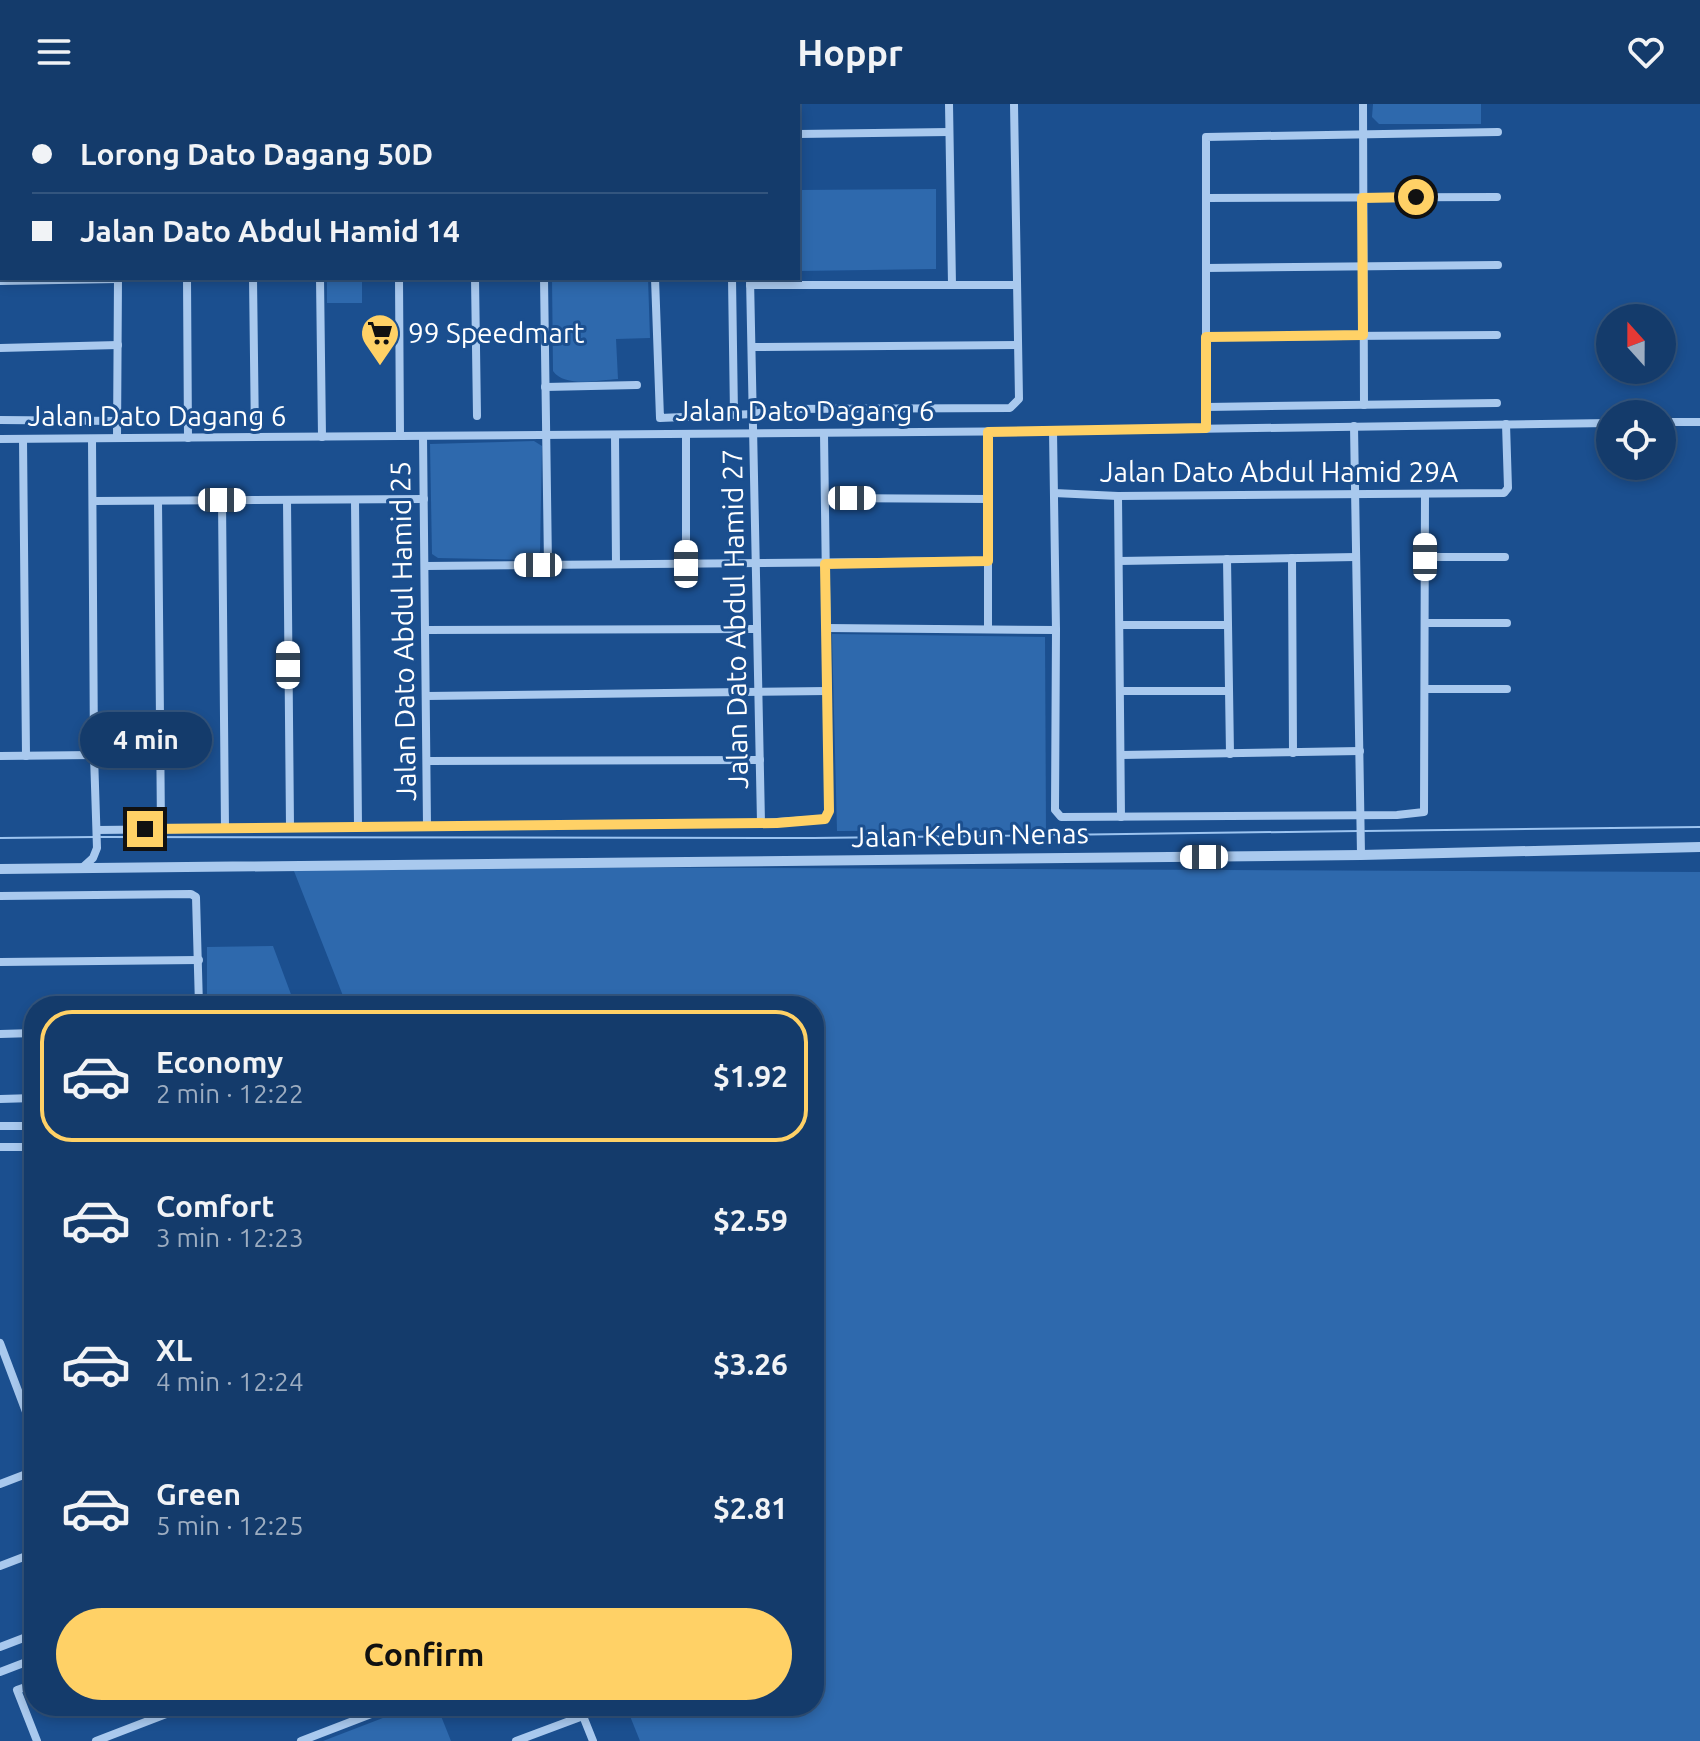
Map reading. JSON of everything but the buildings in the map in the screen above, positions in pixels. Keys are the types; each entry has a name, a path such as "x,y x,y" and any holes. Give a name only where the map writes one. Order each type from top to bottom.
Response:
{"street":[{"path":"949,104 952,285"},
{"path":"655,280 660,418 753,414 783,409 1010,408 1019,399 1014,104"},
{"path":"1363,104 1364,405"},
{"path":"800,134 949,132"},
{"path":"1206,428 1206,137 1498,132"},
{"path":"1206,198 1497,197"},
{"path":"1206,268 1498,265"},
{"path":"0,281 59,280"},
{"path":"117,438 118,280"},
{"path":"187,280 188,438"},
{"path":"253,280 255,437"},
{"path":"320,280 322,437"},
{"path":"399,280 400,436"},
{"path":"475,280 477,416"},
{"path":"544,280 548,565"},
{"path":"732,280 734,415"},
{"path":"750,282 1016,285"},
{"name":"Jalan Dato Abdul Hamid 27","path":"750,282 761,823"},
{"path":"1206,337 1497,335"},
{"path":"0,348 118,345"},
{"path":"752,347 1017,345"},
{"path":"545,387 637,385"},
{"path":"1206,407 1497,403"},
{"path":"0,420 117,421"},
{"path":"1676,422 1700,422"},
{"name":"Jalan Dato Dagang 6","path":"0,439 988,432 1596,423"},
{"name":"Jalan Dato Abdul Hamid 29A","path":"1054,493 1118,496 1504,493 1508,488 1506,424"},
{"path":"1354,426 1361,855"},
{"path":"1053,431 1055,810 1061,817 1424,812 1425,494"},
{"path":"988,432 988,629"},
{"path":"97,830 761,823 825,819 829,811 824,433"},
{"path":"686,434 686,564"},
{"path":"615,435 616,564"},
{"name":"Jalan Dato Abdul Hamid 25","path":"423,436 427,826"},
{"path":"23,439 26,756"},
{"path":"82,868 95,854 97,830 92,439"},
{"path":"1118,496 1121,817"},
{"path":"825,498 988,499"},
{"path":"93,501 424,499"},
{"path":"222,500 225,828"},
{"path":"287,500 290,827"},
{"path":"355,500 358,826"},
{"path":"158,501 161,829"},
{"path":"1119,561 1356,557"},
{"path":"1425,557 1505,557"},
{"path":"1292,558 1293,753"},
{"path":"1227,559 1230,754"},
{"path":"425,566 988,561"},
{"path":"1425,623 1507,623"},
{"path":"1120,625 1227,625"},
{"path":"826,628 1056,630"},
{"path":"425,630 757,629"},
{"path":"1425,689 1507,689"},
{"path":"426,696 827,691"},
{"path":"1120,691 1227,691"},
{"path":"1121,755 1360,751"},
{"path":"0,756 94,755"},
{"path":"427,761 760,760"},
{"name":"Jalan Kebun Nenas","path":"0,869 1361,855 1700,847"},
{"path":"0,896 191,894 197,900 199,996"},
{"path":"0,962 199,960"},
{"path":"0,1034 24,1033"},
{"path":"0,1099 24,1098"},
{"path":"0,1126 24,1126"},
{"path":"0,1147 24,1147"},
{"path":"0,1343 24,1407"},
{"path":"0,1484 24,1475"},
{"path":"0,1566 24,1557"},
{"path":"0,1647 24,1638"},
{"path":"0,1672 24,1663"},
{"path":"24,1688 17,1690 24,1708"},
{"path":"27,1716 37,1741"},
{"path":"96,1741 161,1716"},
{"path":"301,1741 367,1716"},
{"path":"516,1741 583,1716 593,1741"}],"shaded area":[{"path":"1373,104 1481,104 1481,124 1379,124 1372,117"},
{"path":"936,189 936,269 800,271 800,190"},
{"path":"327,280 362,280 362,303 327,303"},
{"path":"552,280 648,280 650,338 616,339 618,379 574,381 566,380 553,371"},
{"path":"534,441 542,446 540,552 530,560 438,558 432,554 430,444"},
{"path":"832,634 1045,637 1046,830 837,831"},
{"path":"292,866 1700,872 1700,1741 640,1741 630,1716 824,1716 824,996 343,996"},
{"path":"273,946 292,996 207,995 207,947"},
{"path":"388,1716 441,1716 451,1741 323,1741"}],"waterway":[{"path":"1365,831 1700,827"},
{"path":"101,837 814,838 1359,831"},
{"path":"0,838 95,837"}],"place":[{"name":"99 Speedmart","path":"380,367"}],"route":[{"path":"145,829 777,823 825,819 829,811 825,564 988,561 988,432 1206,428 1206,337 1363,335 1362,198 1416,197"}]}
